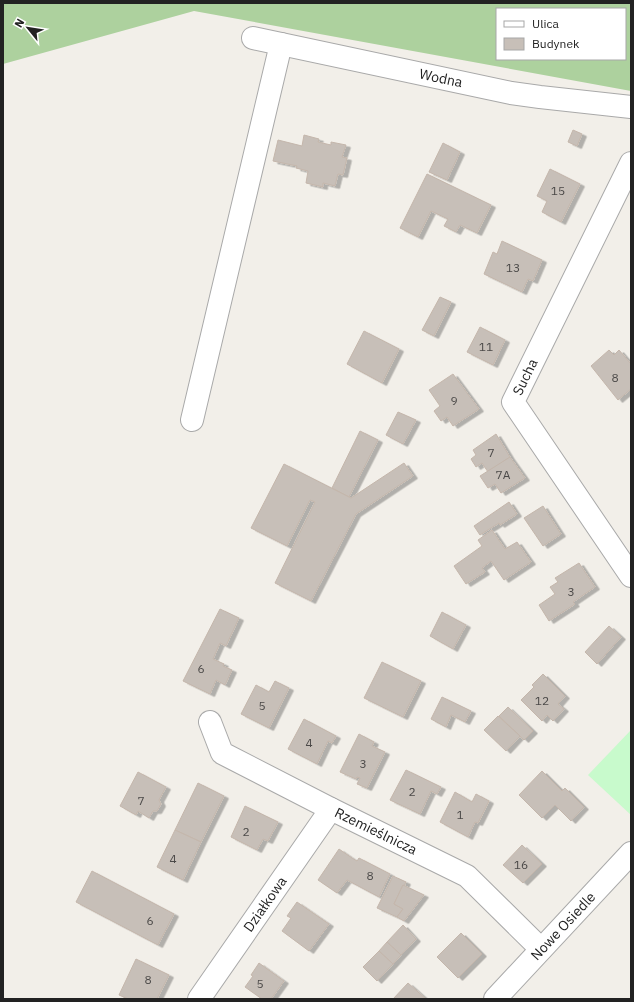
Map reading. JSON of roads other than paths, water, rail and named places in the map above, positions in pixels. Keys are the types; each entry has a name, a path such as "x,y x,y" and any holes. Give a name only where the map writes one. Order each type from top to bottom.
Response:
{"street":[{"name":"Wodna","path":"253,38 511,93 631,107"},
{"path":"192,420 281,44"},
{"name":"Sucha","path":"631,163 513,402 631,576"},
{"name":"Rzemieślnicza","path":"210,722 222,753 467,876 541,949"},
{"name":"Działkowa","path":"199,999 331,809"},
{"name":"Nowe Osiedle","path":"502,997 541,949 631,853"}]}
